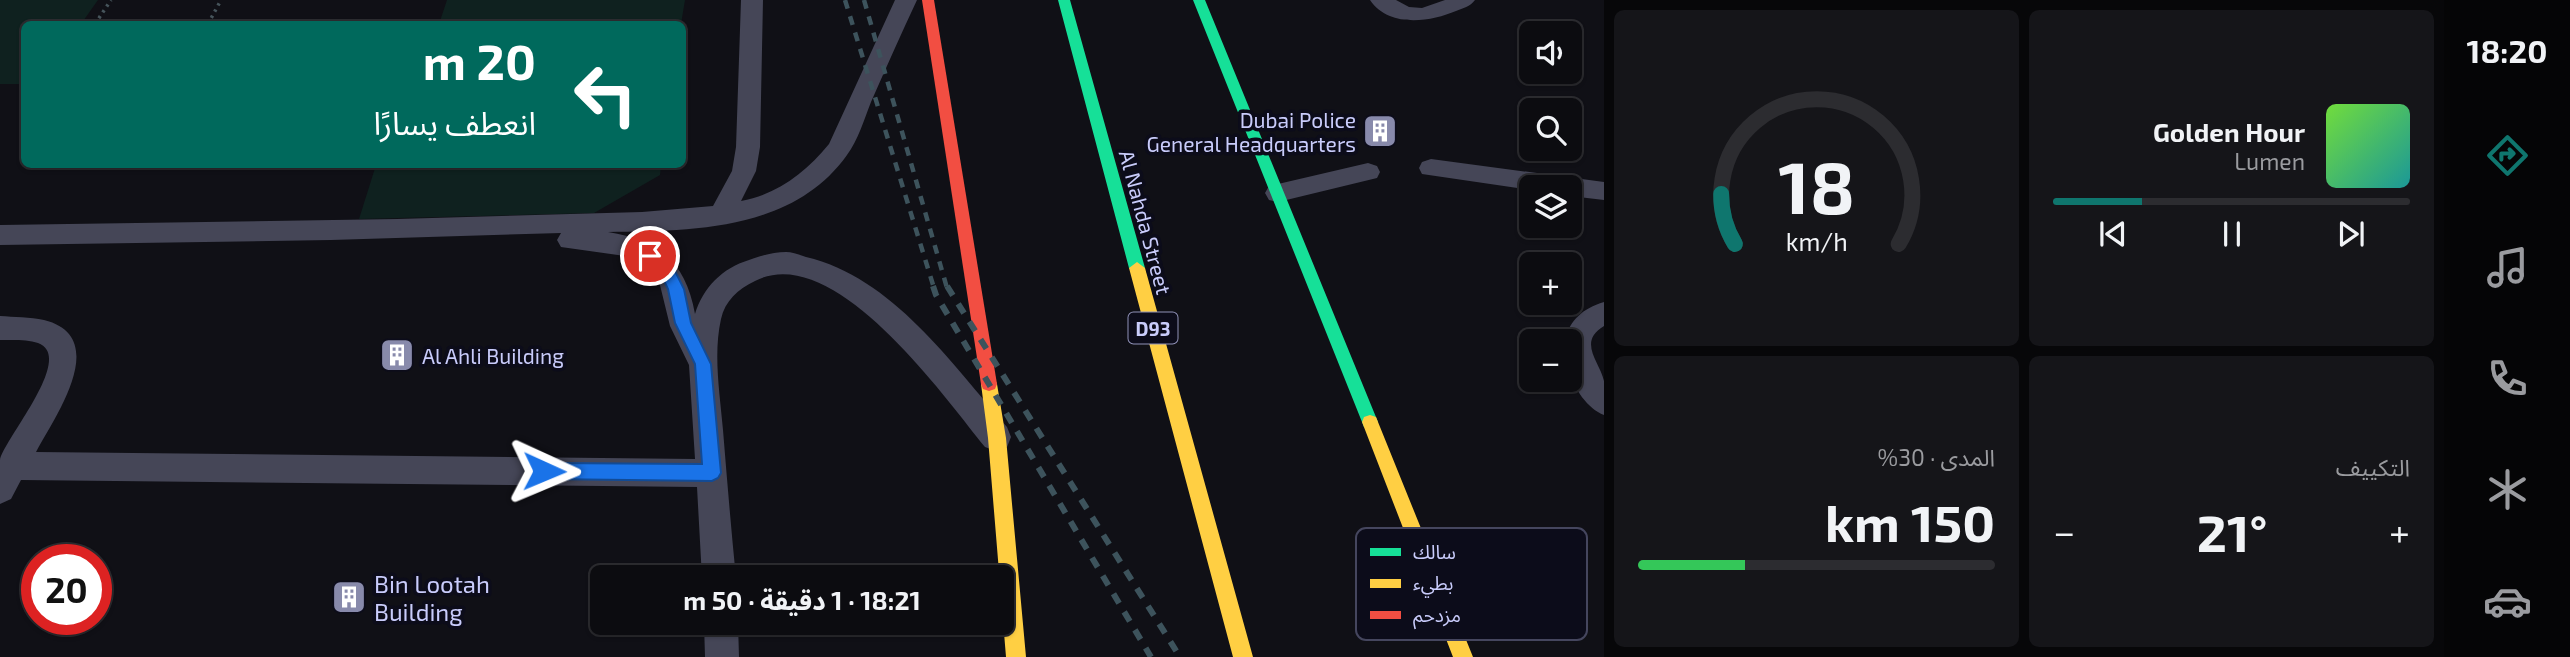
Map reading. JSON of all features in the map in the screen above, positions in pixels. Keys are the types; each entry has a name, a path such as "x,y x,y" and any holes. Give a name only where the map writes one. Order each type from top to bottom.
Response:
{"main road":[{"path":"928,0 997,438 1016,657"},
{"name":"Al Nahda Street","path":"1063,0 1243,657"},
{"path":"1199,0 1412,528"},
{"path":"1457,640 1464,657"}],"lane":[{"path":"722,214 744,171 752,0"},
{"path":"0,235 472,227 722,214 757,207 783,198 805,185 839,148 906,0"},
{"path":"1381,0 1398,11 1423,16 1464,0"},
{"path":"1431,168 1604,191"},
{"path":"1278,193 1368,172"},
{"path":"472,227 542,239 618,242 650,256 667,270 676,289 683,323 703,364"},
{"path":"718,565 703,364 705,334 713,299 735,278 763,265 795,262 825,271 854,287 907,336 997,438"},
{"path":"1604,313 1593,317 1579,333 1577,357 1588,383 1604,402"},
{"path":"0,327 42,331 58,341 64,359 59,381 6,477 712,473"},
{"path":"721,635 722,657"}],"path":[{"path":"97,21 111,0"},
{"path":"210,21 221,0"}],"green space":[{"path":"0,0 98,0 83,21 21,21 21,84 0,84"},
{"path":"447,0 685,0 682,21 440,21"},
{"path":"375,168 661,168 660,175 594,213 359,219"}],"railway":[{"path":"845,0 934,288"},
{"path":"864,0 947,288"},
{"path":"933,286 1151,657"},
{"path":"947,286 1180,657"}],"traffic: fast":[{"path":"1064,0 1137,268"},
{"path":"1199,0 1370,422"}],"traffic: slow":[{"path":"1137,268 1243,657"},
{"path":"989,384 997,438 1016,657"},
{"path":"1370,422 1412,528"},
{"path":"1456,640 1463,657"}],"traffic: jam":[{"path":"928,0 989,384"}],"place":[{"name":"Dubai Police General Headquarters","path":"1380,131"},
{"name":"Al Ahli Building","path":"397,355"},
{"name":"Bin Lootah Building","path":"349,597"}],"route":[{"path":"544,471 712,473 703,364 691,344 683,323 676,289 667,270 650,256"}]}
